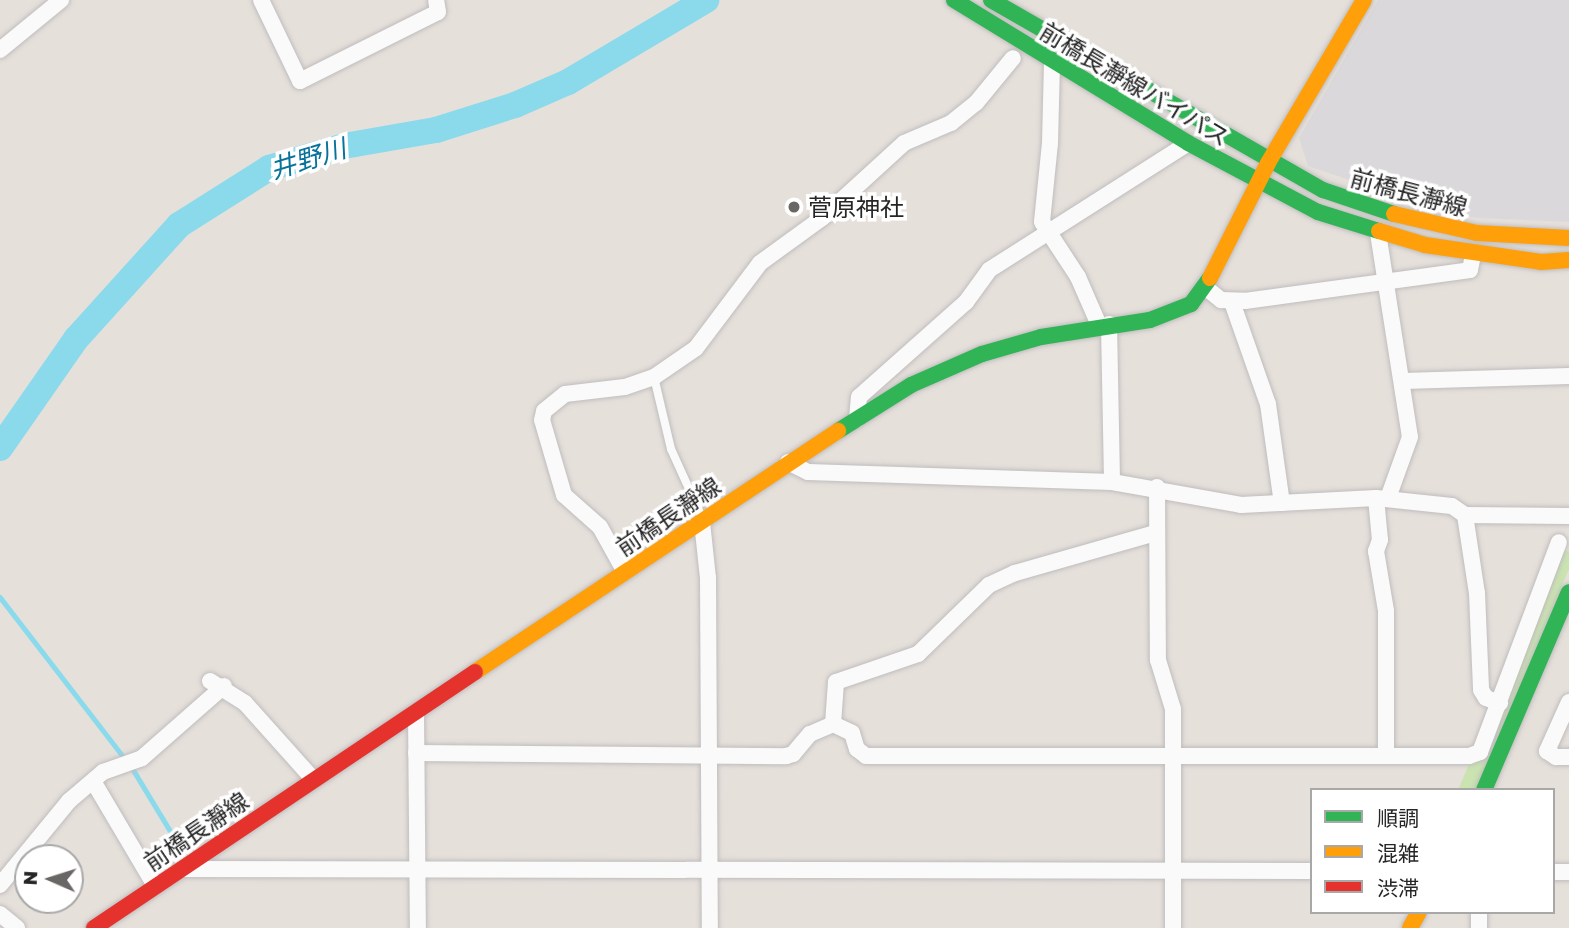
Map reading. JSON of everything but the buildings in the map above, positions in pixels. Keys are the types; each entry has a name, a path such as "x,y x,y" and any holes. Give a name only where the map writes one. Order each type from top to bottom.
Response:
{"main road":[{"name":"前橋長瀞線バイパス","path":"954,0 1052,62 1259,184"},
{"name":"前橋長瀞線バイパス","path":"990,0 1268,163"},
{"path":"1268,163 1364,0"},
{"name":"前橋長瀞線","path":"94,928 313,779 702,522 788,461 911,385 982,354 1104,325 1167,316 1191,304 1205,287 1268,163 1348,200 1425,223 1477,233 1569,238"},
{"name":"前橋長瀞線","path":"1259,184 1378,233 1474,254 1569,260"},
{"path":"1485,788 1569,592"}],"street":[{"path":"0,50 44,6 61,0"},
{"path":"264,1 300,81 438,12 436,0"},
{"path":"625,572 600,527 564,495 542,420 544,411 565,394 625,387 654,377 695,348 760,263 822,218 904,143 951,123 976,103 1013,58"},
{"path":"1052,62 1050,143 1042,222 1051,231 1104,325 1112,482"},
{"path":"857,419 859,397 966,302 989,270 1188,144"},
{"path":"1378,233 1410,437 1382,498 1380,540 1376,551 1386,611 1386,754"},
{"path":"1205,287 1232,302 1469,270 1474,254"},
{"path":"1232,302 1268,404 1282,503"},
{"path":"1403,381 1569,376"},
{"path":"788,461 808,472 1112,482 1157,487 1241,505 1382,498 1452,506 1465,515 1569,516"},
{"path":"1157,487 1155,533 1160,582 1158,660 1173,709 1173,928"},
{"path":"1465,515 1478,593 1481,690 1486,698 1500,704"},
{"path":"702,522 708,578 709,928"},
{"path":"833,724 836,681 918,654 989,585 1015,573 1155,533"},
{"path":"416,753 709,757 793,754 810,734 833,724 852,733 857,749 866,756 1469,756 1480,752 1559,542"},
{"path":"0,885 69,801 93,780 127,762 217,683 258,716 313,779"},
{"path":"1569,702 1546,751 1556,757 1569,757"},
{"path":"416,712 418,928"},
{"path":"93,780 155,886"},
{"path":"181,869 1310,871"},
{"path":"0,914 17,928"}],"lane":[{"path":"654,377 671,449 701,508 702,522"}],"shaded area":[{"path":"1378,0 1569,0 1569,222 1478,218 1437,210 1308,166 1299,138"}],"green space":[{"path":"1569,551 1569,569 1483,772 1475,788 1459,788 1559,552"}],"waterway":[{"name":"井野川","path":"0,448 76,339 179,225 269,168 344,146 436,130 515,105 568,82 706,0"},
{"path":"0,597 125,759"},
{"path":"131,766 183,852"}],"traffic: fast":[{"path":"954,0 1188,143 1318,212 1379,231"},
{"path":"991,0 1323,190 1394,214"},
{"path":"838,431 911,385 982,354 1041,337 1150,320 1191,304 1210,278"},
{"path":"1485,788 1569,592"}],"traffic: slow":[{"path":"1268,163 1364,0"},
{"path":"1210,278 1268,163"},
{"path":"1394,214 1477,233 1569,238"},
{"path":"1379,231 1425,245 1541,262 1569,260"},
{"path":"475,672 838,431"},
{"path":"1410,928 1418,914"}],"traffic: jam":[{"path":"94,928 475,672"}],"place":[{"name":"菅原神社","path":"794,207"}]}
